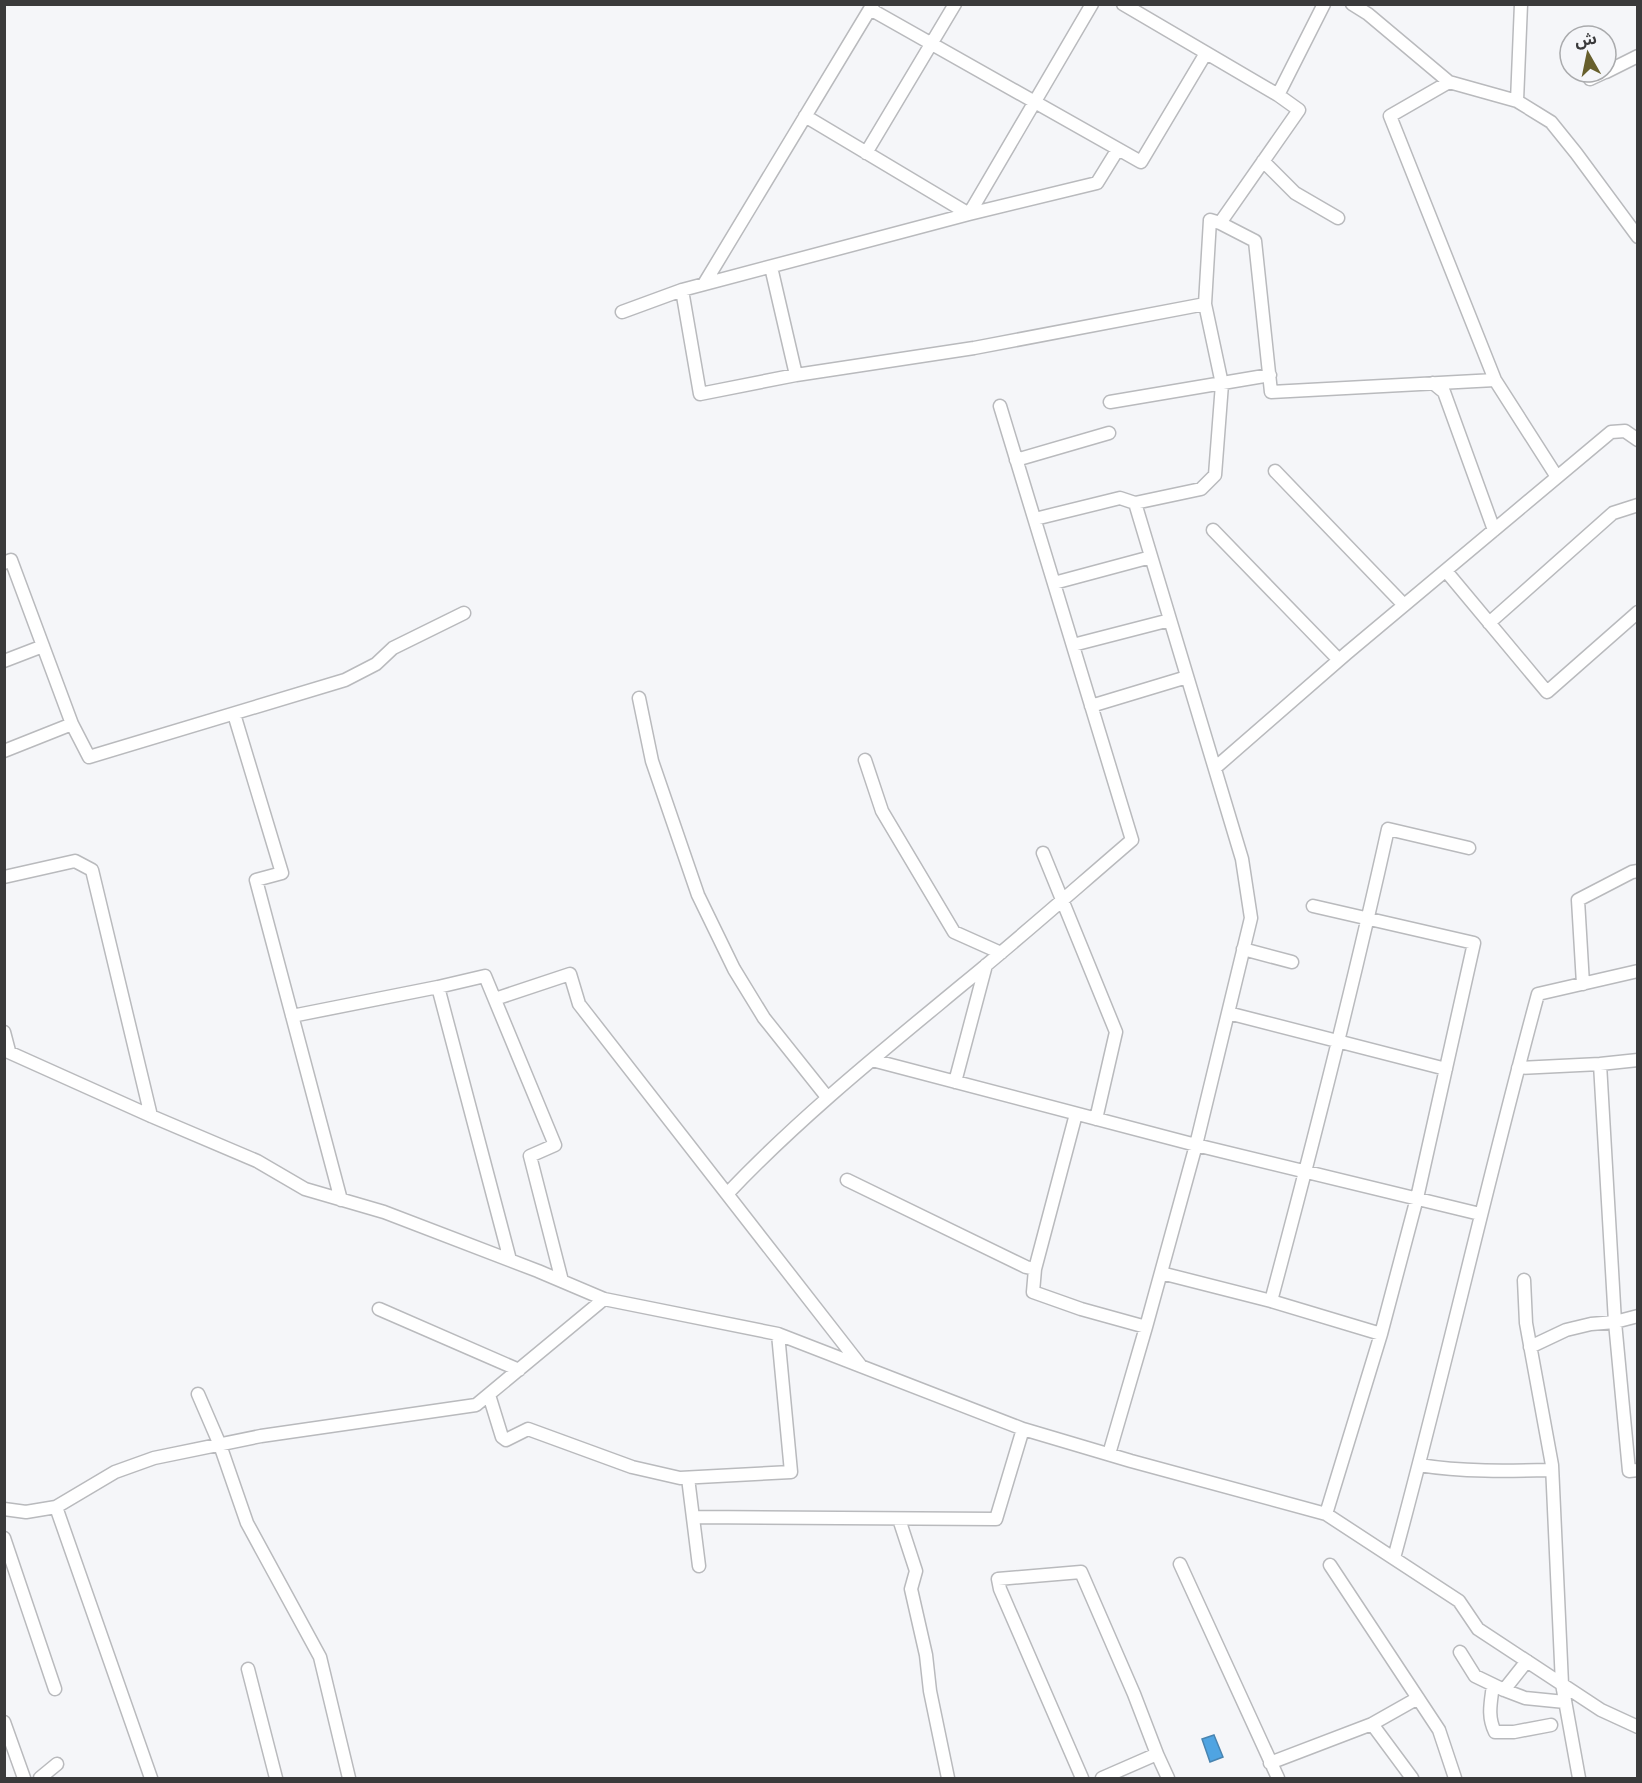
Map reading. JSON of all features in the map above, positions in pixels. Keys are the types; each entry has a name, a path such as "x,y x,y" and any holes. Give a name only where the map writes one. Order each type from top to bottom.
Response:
{"street":[{"path":"866,153 955,4"},
{"path":"969,214 1092,4"},
{"path":"1123,4 1278,95 1299,110 1220,223"},
{"path":"1278,95 1324,4"},
{"path":"1352,4 1368,14 1449,82 1518,101 1551,122 1638,237"},
{"path":"1518,101 1521,4"},
{"path":"704,284 871,7 931,44 1141,162 1206,53"},
{"path":"1618,66 1638,56"},
{"path":"1449,82 1390,116 1495,380 1557,477"},
{"path":"805,116 969,214"},
{"path":"622,312 704,284 1096,183 1118,149"},
{"path":"1263,161 1295,193 1338,218"},
{"path":"1035,519 1119,498 1135,503 1201,489 1215,475 1222,384 1205,304 1210,220 1255,241 1271,392 1495,380"},
{"path":"771,267 796,375"},
{"path":"682,290 700,394 796,375 974,348 1205,304"},
{"path":"1110,402 1269,375"},
{"path":"1433,383 1444,392 1494,530"},
{"path":"727,1194 827,1097 1001,953 1132,840 1000,406"},
{"path":"1215,768 1339,660 1611,432 1625,431 1638,440"},
{"path":"1016,460 1109,434"},
{"path":"1275,471 1404,605"},
{"path":"1109,1454 1196,1145 1251,918 1242,860 1135,503"},
{"path":"1489,623 1613,513 1638,505"},
{"path":"1213,530 1339,660"},
{"path":"1054,583 1151,556"},
{"path":"4,563 11,560 72,724 89,757 345,680 376,664 393,648 464,613"},
{"path":"1446,571 1547,692 1638,612"},
{"path":"1073,645 1170,621"},
{"path":"4,661 43,646"},
{"path":"1091,706 1187,677"},
{"path":"639,698 652,760 698,895 734,969 764,1018 827,1097"},
{"path":"234,714 282,873 256,880 341,1200"},
{"path":"4,751 72,724"},
{"path":"866,759 882,811 954,932 1001,953"},
{"path":"1271,1301 1338,1041 1388,829 1469,848"},
{"path":"1043,853 1116,1032 1096,1119"},
{"path":"4,877 75,861 92,870 151,1116"},
{"path":"1583,984 1578,900 1638,871"},
{"path":"1312,906 1474,943 1417,1198 1381,1334 1326,1514"},
{"path":"1243,949 1292,962"},
{"path":"955,1082 986,965"},
{"path":"1394,1558 1538,994 1638,971"},
{"path":"495,999 570,974 579,1004 862,1367"},
{"path":"292,1016 485,976 555,1145 530,1156 562,1281"},
{"path":"438,987 510,1260"},
{"path":"1228,1013 1446,1069"},
{"path":"4,1032 7,1050 151,1116 257,1161 305,1190 384,1212 604,1299 778,1334 1023,1429 1326,1514 1459,1601 1478,1629 1601,1710 1638,1727"},
{"path":"872,1060 1196,1145 1480,1214"},
{"path":"1518,1068 1638,1060"},
{"path":"1600,1064 1615,1322 1629,1471 1638,1470"},
{"path":"1076,1114 1035,1269 1033,1292 1146,1328"},
{"path":"847,1180 1026,1267 1035,1269"},
{"path":"1161,1273 1271,1301 1381,1334"},
{"path":"1524,1280 1526,1323 1551,1465 1562,1684 1579,1779"},
{"path":"4,1509 26,1512 56,1507 115,1472 154,1458 261,1436 476,1405 604,1299"},
{"path":"379,1309 519,1370"},
{"path":"1530,1347 1566,1330 1638,1316"},
{"path":"489,1395 502,1437 506,1440 528,1429 632,1467 680,1478 792,1472 778,1334"},
{"path":"198,1394 220,1444 247,1523 320,1657 349,1779"},
{"path":"693,1517 996,1519 1023,1429"},
{"path":"1419,1465 1445,1470 1551,1470"},
{"path":"688,1478 699,1566"},
{"path":"56,1507 151,1779"},
{"path":"899,1519 916,1570 911,1589 926,1655 930,1691 948,1779"},
{"path":"4,1538 56,1689"},
{"path":"1180,1564 1278,1779"},
{"path":"1330,1565 1439,1730 1455,1779"},
{"path":"1082,1779 998,1579 1081,1572 1168,1779"},
{"path":"1460,1652 1475,1676 1499,1688 1525,1698 1565,1702"},
{"path":"1527,1661 1499,1688 1490,1705 1490,1722 1495,1732 1514,1732 1551,1725"},
{"path":"248,1669 276,1779"},
{"path":"1270,1763 1372,1724 1418,1698"},
{"path":"4,1722 24,1779"},
{"path":"1372,1724 1412,1779"},
{"path":"1102,1779 1157,1754"},
{"path":"40,1779 57,1764"}],"water":[{"path":"1214,1735 1223,1757 1210,1762 1202,1739"}]}
